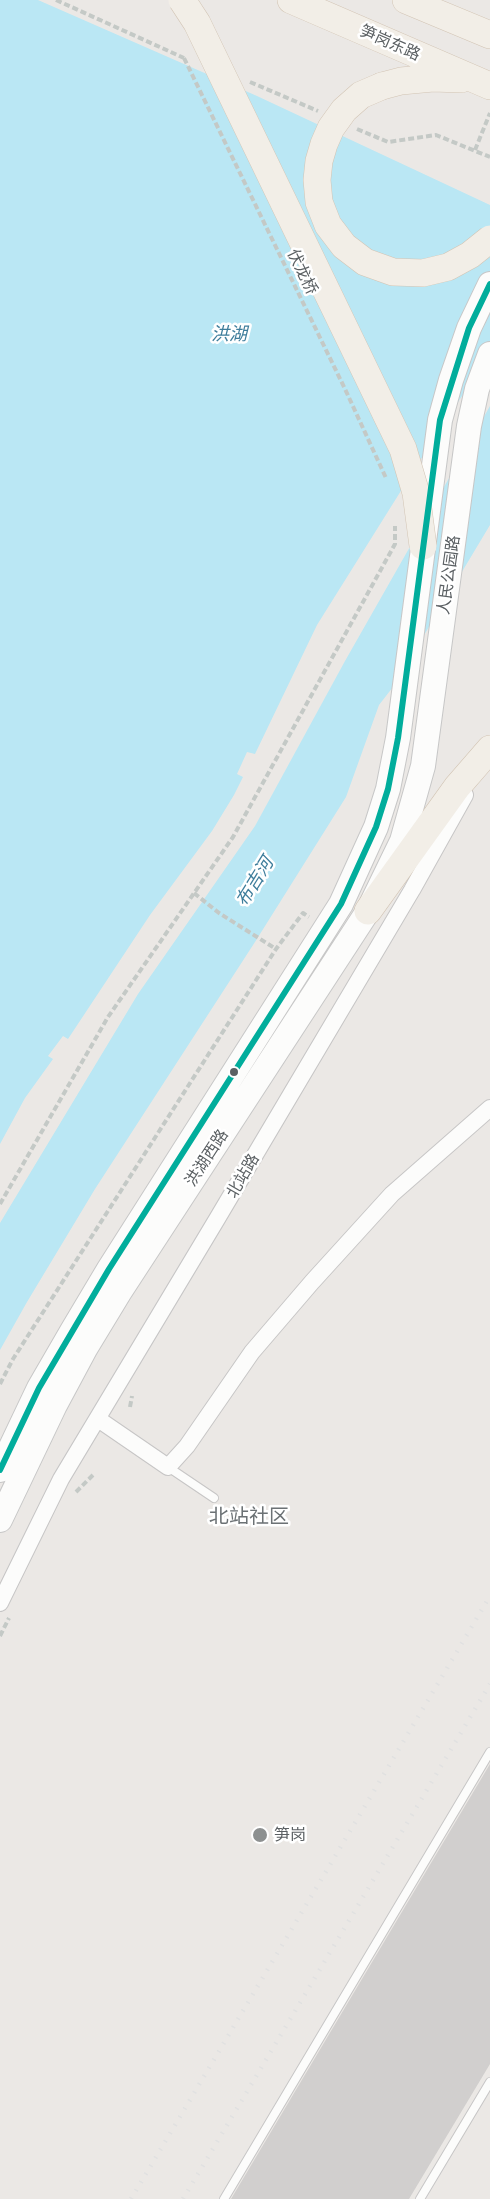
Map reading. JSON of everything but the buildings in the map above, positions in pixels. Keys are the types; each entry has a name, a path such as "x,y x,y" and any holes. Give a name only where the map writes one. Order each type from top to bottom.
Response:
{"main road":[{"path":"183,0 202,33 403,448 416,493 423,546"},
{"name":"笋岗东路","path":"291,0 484,83"},
{"path":"406,0 490,35"},
{"path":"457,0 490,29"},
{"path":"484,83 433,78 401,81 361,95 344,110 331,128 319,161 317,180 319,202 328,225 344,246 365,262 393,272 423,273 448,267 470,255 490,239"},
{"name":"人民公园路","path":"388,789 398,738 440,420 469,328 490,284"},
{"name":"人民公园路","path":"415,797 423,766 469,426 477,389 490,354"},
{"path":"368,911 457,787 490,750"},
{"name":"洪湖西路","path":"0,1470 39,1388 109,1269 341,904 376,827 388,789"},
{"name":"洪湖西路","path":"0,1520 55,1406 113,1302 368,911 402,841 415,797"}],"street":[{"name":"北站路","path":"0,1603 61,1479 412,890 490,750"},
{"path":"98,1419 168,1467 187,1446 252,1352 312,1282 392,1194 490,1108"}],"lane":[{"path":"168,1467 214,1498"},
{"path":"224,2199 490,1752"},
{"path":"420,2199 490,2082"}],"path":[{"name":"伏龙桥","path":"56,0 183,58 345,389 386,479"},
{"path":"490,113 475,150 490,157"},
{"path":"0,1204 108,1017 233,837 395,544 395,521"},
{"path":"194,893 219,913 276,949"},
{"path":"0,1384 13,1359 276,949 303,913"}],"water":[{"name":"洪湖","path":"0,0 38,0 257,96 490,205 490,353 317,625 255,754 247,752 237,774 243,777 212,831 150,915 68,1039 63,1036 48,1056 53,1059 25,1098 0,1144"},
{"name":"布吉河","path":"490,406 490,525 393,687 379,705 346,797 95,1189 0,1350 0,1223 138,994 255,826 345,661"}],"railway":[{"path":"131,2199 490,1596"},
{"path":"183,2199 490,1684"}],"transit line":[{"path":"0,1470 39,1388 109,1269 341,904 376,827 388,789 398,738 440,420 469,328 490,284"}],"place":[{"name":"笋岗","path":"260,1835"}],"district":[{"name":"北站社区","path":"249,1517"}]}
